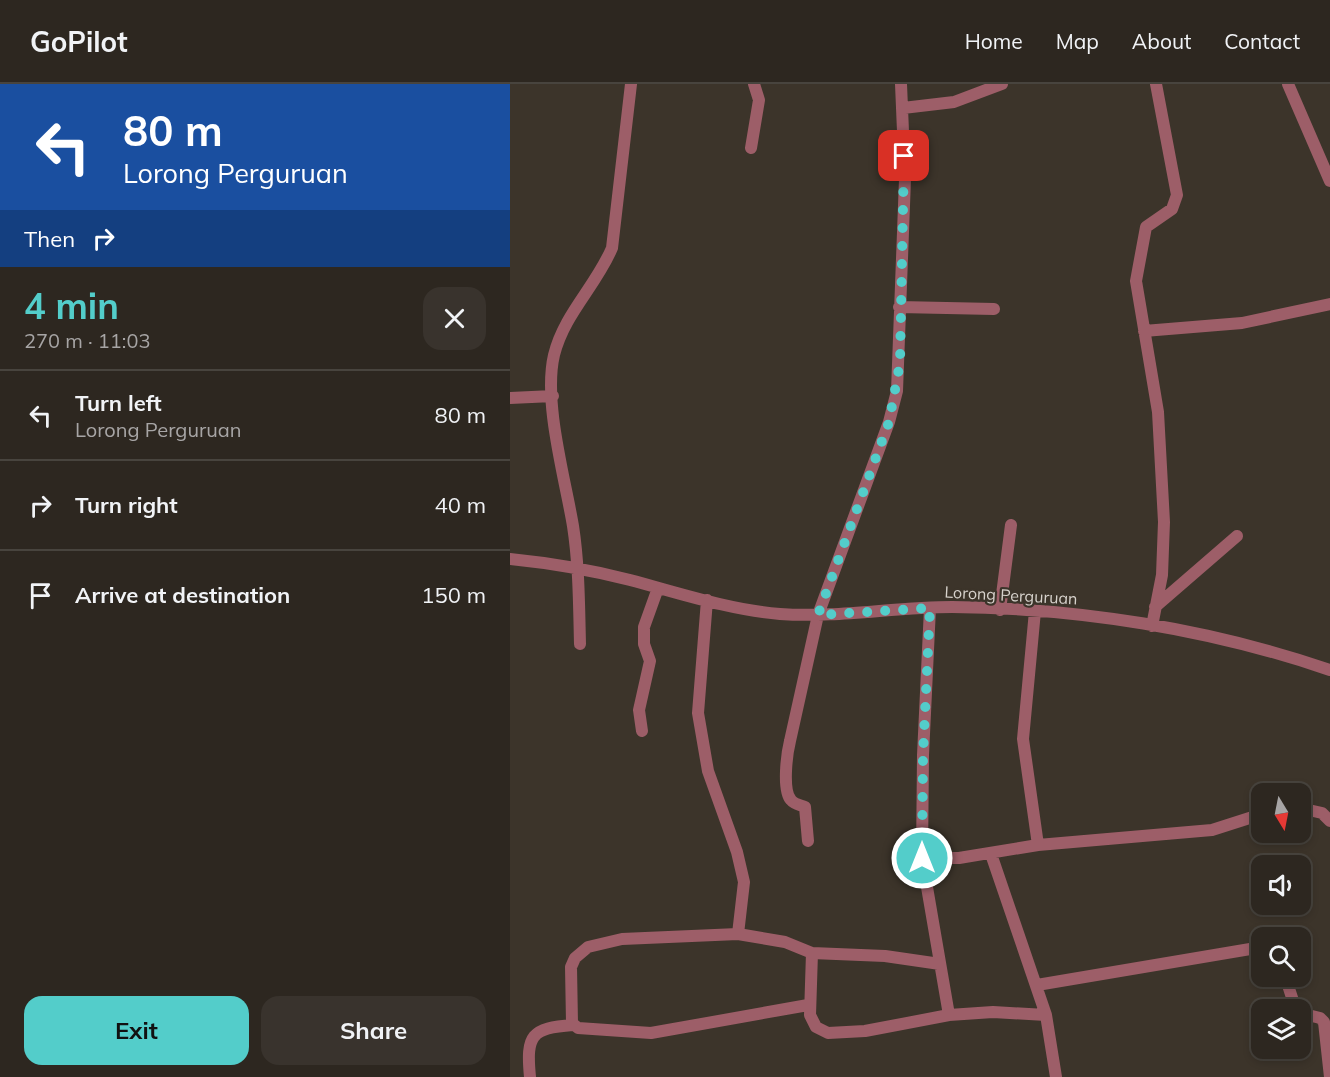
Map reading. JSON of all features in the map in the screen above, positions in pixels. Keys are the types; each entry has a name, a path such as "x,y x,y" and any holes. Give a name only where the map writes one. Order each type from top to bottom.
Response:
{"street":[{"path":"580,644 578,569 573,526 558,452 551,374 562,331 572,310 604,266 612,248 631,84"},
{"path":"751,148 759,100 754,84"},
{"path":"808,841 805,807 794,802 789,795 786,761 818,615 889,422 900,363 899,307 905,179 901,84"},
{"path":"903,108 954,102 1002,84"},
{"path":"1152,626 1162,575 1163,474 1154,384 1136,281 1143,236 1148,224 1172,209 1177,195 1156,84"},
{"path":"1288,84 1330,181"},
{"path":"1144,331 1242,323 1330,304"},
{"path":"899,307 994,309"},
{"path":"510,398 553,396"},
{"path":"1000,610 1011,525"},
{"path":"1155,607 1238,536"},
{"name":"Lorong Perguruan","path":"510,559 578,569 778,614 818,615 930,608 1035,611 1152,626 1238,642 1330,670"},
{"path":"642,731 639,710 650,661 644,644 644,627 657,588"},
{"path":"708,600 698,713 708,771 737,852 744,882 738,934"},
{"path":"930,608 923,755 922,858 950,1015"},
{"path":"1035,611 1023,739 1038,845"},
{"path":"1311,810 1322,813 1330,821"},
{"path":"922,858 991,854 1038,845 1220,829 1251,818"},
{"path":"991,854 1046,1015 1056,1077"},
{"path":"573,1025 571,968 575,958 588,947 622,939 738,934 785,942 812,953 885,956 940,964"},
{"path":"1037,985 1251,948"},
{"path":"812,953 808,1005 816,1027 833,1035 950,1015 993,1012 1046,1015"},
{"path":"530,1077 530,1043 534,1033 544,1028 573,1025 579,1028 651,1033 808,1005"},
{"path":"1311,1016 1320,1018 1326,1026 1330,1077"}],"route":[{"path":"904,156 899,307 900,363 897,391 889,422 818,615 930,608 923,755 922,858"}]}
